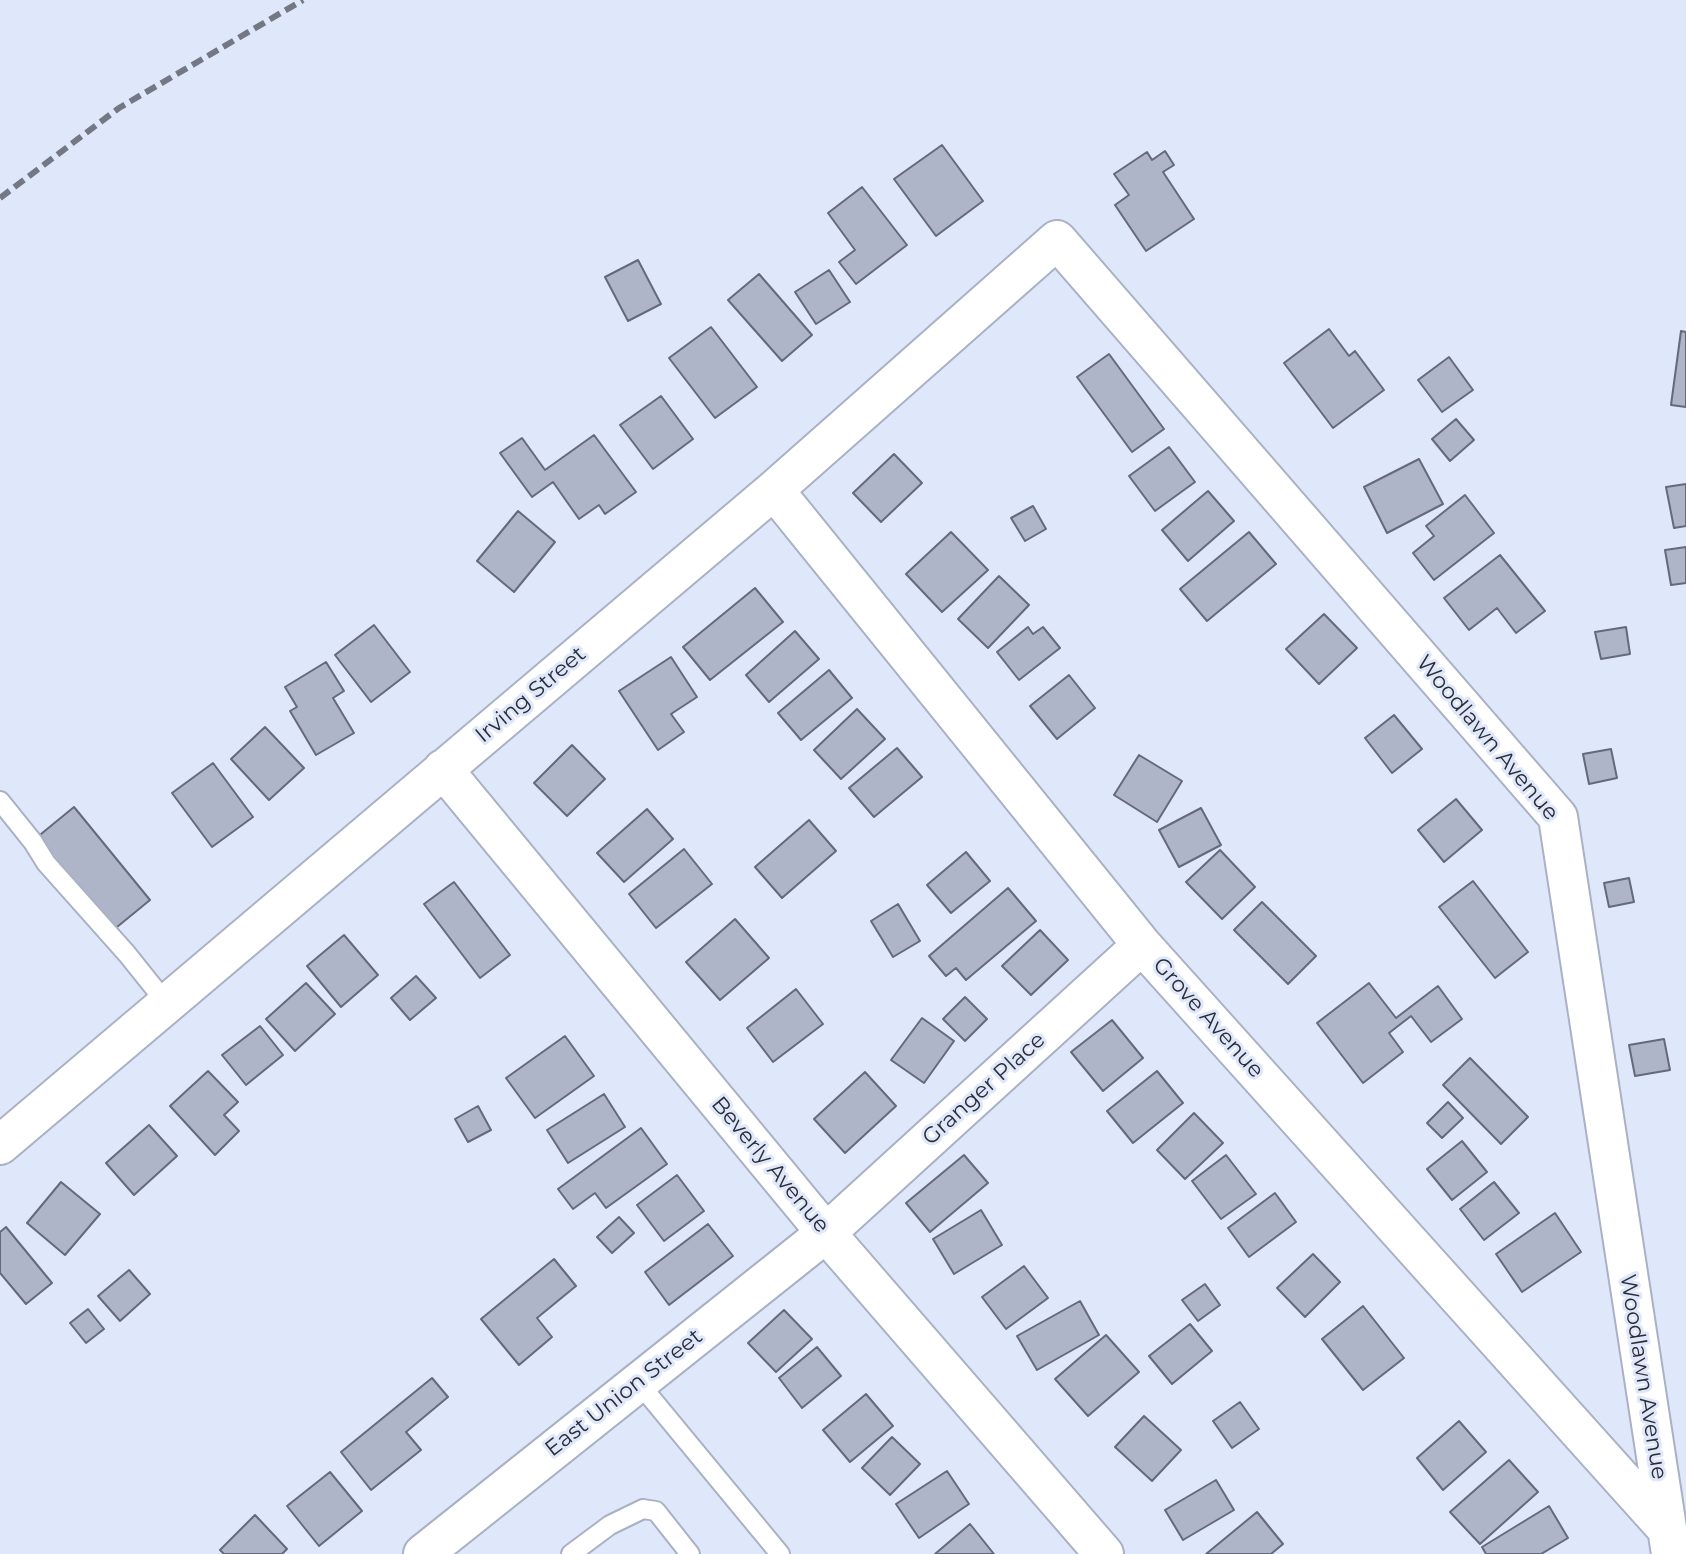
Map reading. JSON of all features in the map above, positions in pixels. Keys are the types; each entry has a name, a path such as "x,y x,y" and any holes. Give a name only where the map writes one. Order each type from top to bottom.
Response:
{"street":[{"name":"Irving Street","path":"0,1145 774,490 1057,240"},
{"name":"Woodlawn Avenue","path":"1057,240 1558,817 1668,1540"},
{"name":"Grove Avenue","path":"774,490 1142,945 1668,1540"},
{"name":"Beverly Avenue","path":"443,769 826,1233 1104,1554"},
{"name":"Granger Place","path":"826,1233 1142,945"},
{"name":"East Union Street","path":"423,1554 826,1233"}],"lane":[{"path":"0,801 46,863 167,1004"},
{"path":"638,1382 780,1554"},
{"path":"571,1554 610,1525 643,1509 656,1511 690,1554"}],"building":[{"path":"942,145 983,201 936,236 894,179"},
{"path":"1165,151 1174,165 1163,172 1194,219 1146,251 1115,205 1129,195 1114,174 1147,152 1152,160"},
{"path":"862,187 907,245 856,284 839,262 855,250 828,213"},
{"path":"638,260 661,304 628,321 605,277"},
{"path":"829,270 850,302 816,324 795,292"},
{"path":"759,274 812,335 782,361 728,300"},
{"path":"711,327 757,387 715,418 669,358"},
{"path":"1329,329 1349,356 1355,351 1384,390 1333,428 1284,363"},
{"path":"1681,331 1686,332 1686,407 1671,405"},
{"path":"1109,354 1164,429 1132,452 1077,377"},
{"path":"1449,357 1473,390 1442,412 1418,380"},
{"path":"661,396 693,439 653,469 620,425"},
{"path":"1456,419 1474,440 1450,461 1432,439"},
{"path":"594,435 636,492 605,514 599,505 579,519 553,482 532,497 500,453 522,438 545,470"},
{"path":"1169,447 1195,482 1155,511 1129,476"},
{"path":"894,454 922,483 881,522 853,493"},
{"path":"1419,459 1443,504 1387,533 1364,487"},
{"path":"1686,484 1686,526 1674,528 1666,487"},
{"path":"1208,491 1234,521 1188,561 1162,530"},
{"path":"1465,495 1494,533 1434,580 1413,553 1434,536 1426,526"},
{"path":"1033,506 1046,529 1025,541 1011,518"},
{"path":"518,511 555,542 514,592 477,561"},
{"path":"951,532 988,570 942,612 906,574"},
{"path":"1249,532 1276,564 1207,621 1180,589"},
{"path":"1686,547 1686,583 1671,585 1665,550"},
{"path":"1500,555 1545,611 1516,633 1497,608 1469,630 1444,598"},
{"path":"999,576 1029,605 988,648 958,619"},
{"path":"755,588 783,622 710,680 683,647"},
{"path":"1324,614 1357,648 1319,684 1286,649"},
{"path":"374,625 410,672 371,702 335,655"},
{"path":"1028,627 1033,634 1043,627 1060,648 1019,680 997,652"},
{"path":"1626,627 1630,654 1601,659 1595,632"},
{"path":"795,631 819,659 769,702 746,675"},
{"path":"671,657 697,697 671,714 684,732 658,750 619,691"},
{"path":"326,662 344,691 333,698 354,733 316,755 290,711 297,707 285,687"},
{"path":"829,670 852,698 801,740 778,713"},
{"path":"1069,675 1095,708 1057,739 1030,706"},
{"path":"857,709 885,739 841,779 814,750"},
{"path":"1394,715 1422,749 1392,773 1365,738"},
{"path":"265,727 304,768 269,800 231,759"},
{"path":"572,745 605,779 567,816 534,783"},
{"path":"897,748 922,777 874,817 849,788"},
{"path":"1611,749 1617,778 1589,784 1583,754"},
{"path":"1139,755 1182,781 1157,822 1114,795"},
{"path":"213,763 253,817 212,847 172,793"},
{"path":"1456,799 1482,830 1444,862 1418,830"},
{"path":"74,807 150,900 106,936 30,843"},
{"path":"1201,808 1221,845 1179,867 1159,830"},
{"path":"647,809 673,839 624,882 597,853"},
{"path":"809,820 836,851 782,898 755,867"},
{"path":"684,849 712,884 656,928 629,894"},
{"path":"1220,850 1255,887 1222,919 1186,882"},
{"path":"966,852 990,881 951,913 927,885"},
{"path":"1629,878 1634,902 1609,907 1604,883"},
{"path":"1473,881 1528,952 1495,978 1439,907"},
{"path":"454,882 510,955 480,978 424,904"},
{"path":"1008,888 1036,921 966,980 956,968 946,976 929,956"},
{"path":"1262,902 1316,956 1288,984 1234,930"},
{"path":"898,904 920,941 893,957 871,921"},
{"path":"735,919 769,958 720,1000 686,962"},
{"path":"1040,930 1068,960 1031,995 1002,966"},
{"path":"344,935 378,975 341,1007 307,966"},
{"path":"416,976 436,998 410,1020 391,998"},
{"path":"306,983 335,1014 295,1051 266,1019"},
{"path":"1369,983 1396,1018 1438,986 1462,1019 1431,1042 1411,1016 1389,1033 1403,1052 1363,1083 1317,1023"},
{"path":"796,989 823,1024 773,1062 747,1028"},
{"path":"965,997 987,1019 965,1041 943,1019"},
{"path":"922,1018 954,1041 924,1083 891,1060"},
{"path":"1112,1020 1143,1058 1103,1091 1071,1052"},
{"path":"260,1026 283,1055 246,1085 222,1055"},
{"path":"565,1036 594,1076 535,1118 506,1078"},
{"path":"1664,1039 1670,1070 1635,1076 1629,1045"},
{"path":"1470,1058 1528,1117 1501,1144 1443,1085"},
{"path":"208,1071 238,1102 224,1115 239,1131 215,1155 170,1106"},
{"path":"1157,1071 1183,1103 1133,1143 1107,1111"},
{"path":"865,1072 896,1106 845,1153 814,1119"},
{"path":"604,1094 625,1127 568,1163 547,1130"},
{"path":"1448,1102 1463,1118 1442,1138 1427,1123"},
{"path":"478,1106 491,1130 468,1142 455,1119"},
{"path":"1194,1113 1223,1143 1185,1179 1157,1150"},
{"path":"149,1125 177,1156 134,1195 106,1163"},
{"path":"641,1128 667,1164 606,1208 595,1193 573,1209 558,1189"},
{"path":"1462,1141 1487,1172 1452,1200 1427,1169"},
{"path":"964,1155 988,1183 930,1232 906,1203"},
{"path":"1226,1155 1256,1194 1221,1219 1192,1181"},
{"path":"677,1175 704,1211 664,1241 637,1205"},
{"path":"61,1182 100,1214 65,1255 27,1223"},
{"path":"1494,1182 1519,1213 1484,1240 1460,1209"},
{"path":"1275,1193 1296,1222 1249,1257 1228,1228"},
{"path":"981,1210 1002,1245 954,1274 933,1239"},
{"path":"1555,1213 1581,1252 1522,1292 1496,1254"},
{"path":"619,1217 634,1233 612,1253 597,1237"},
{"path":"708,1224 733,1256 669,1305 645,1272"},
{"path":"6,1227 52,1283 26,1304 0,1273 0,1232"},
{"path":"1313,1254 1340,1282 1305,1317 1277,1288"},
{"path":"554,1259 576,1286 537,1318 552,1337 519,1365 481,1319"},
{"path":"1024,1266 1048,1298 1006,1329 982,1297"},
{"path":"129,1270 150,1294 120,1321 98,1296"},
{"path":"1205,1284 1220,1305 1198,1321 1182,1300"},
{"path":"1080,1301 1099,1335 1037,1370 1017,1336"},
{"path":"1363,1306 1404,1358 1363,1390 1322,1339"},
{"path":"88,1309 104,1329 86,1343 70,1323"},
{"path":"784,1310 812,1339 776,1372 748,1343"},
{"path":"1190,1324 1212,1351 1172,1384 1149,1356"},
{"path":"1106,1335 1139,1372 1088,1416 1055,1379"},
{"path":"817,1347 841,1376 802,1408 779,1378"},
{"path":"432,1378 448,1397 406,1432 421,1450 371,1490 341,1452"},
{"path":"866,1394 893,1426 850,1462 823,1430"},
{"path":"1240,1402 1259,1429 1232,1448 1213,1421"},
{"path":"1144,1416 1181,1450 1152,1481 1115,1447"},
{"path":"1459,1421 1486,1452 1443,1490 1417,1458"},
{"path":"892,1437 920,1464 890,1495 862,1468"},
{"path":"1509,1460 1538,1492 1480,1544 1450,1512"},
{"path":"947,1471 969,1504 919,1538 896,1504"},
{"path":"330,1472 362,1511 319,1546 287,1506"},
{"path":"1216,1480 1234,1510 1183,1540 1165,1510"},
{"path":"1549,1506 1568,1538 1541,1554 1486,1554 1482,1547"},
{"path":"1257,1512 1283,1544 1271,1554 1206,1554"},
{"path":"255,1515 287,1549 282,1554 224,1554 220,1550"},
{"path":"970,1524 994,1554 935,1554"}],"railway":[{"path":"0,198 119,108 303,0"}]}
